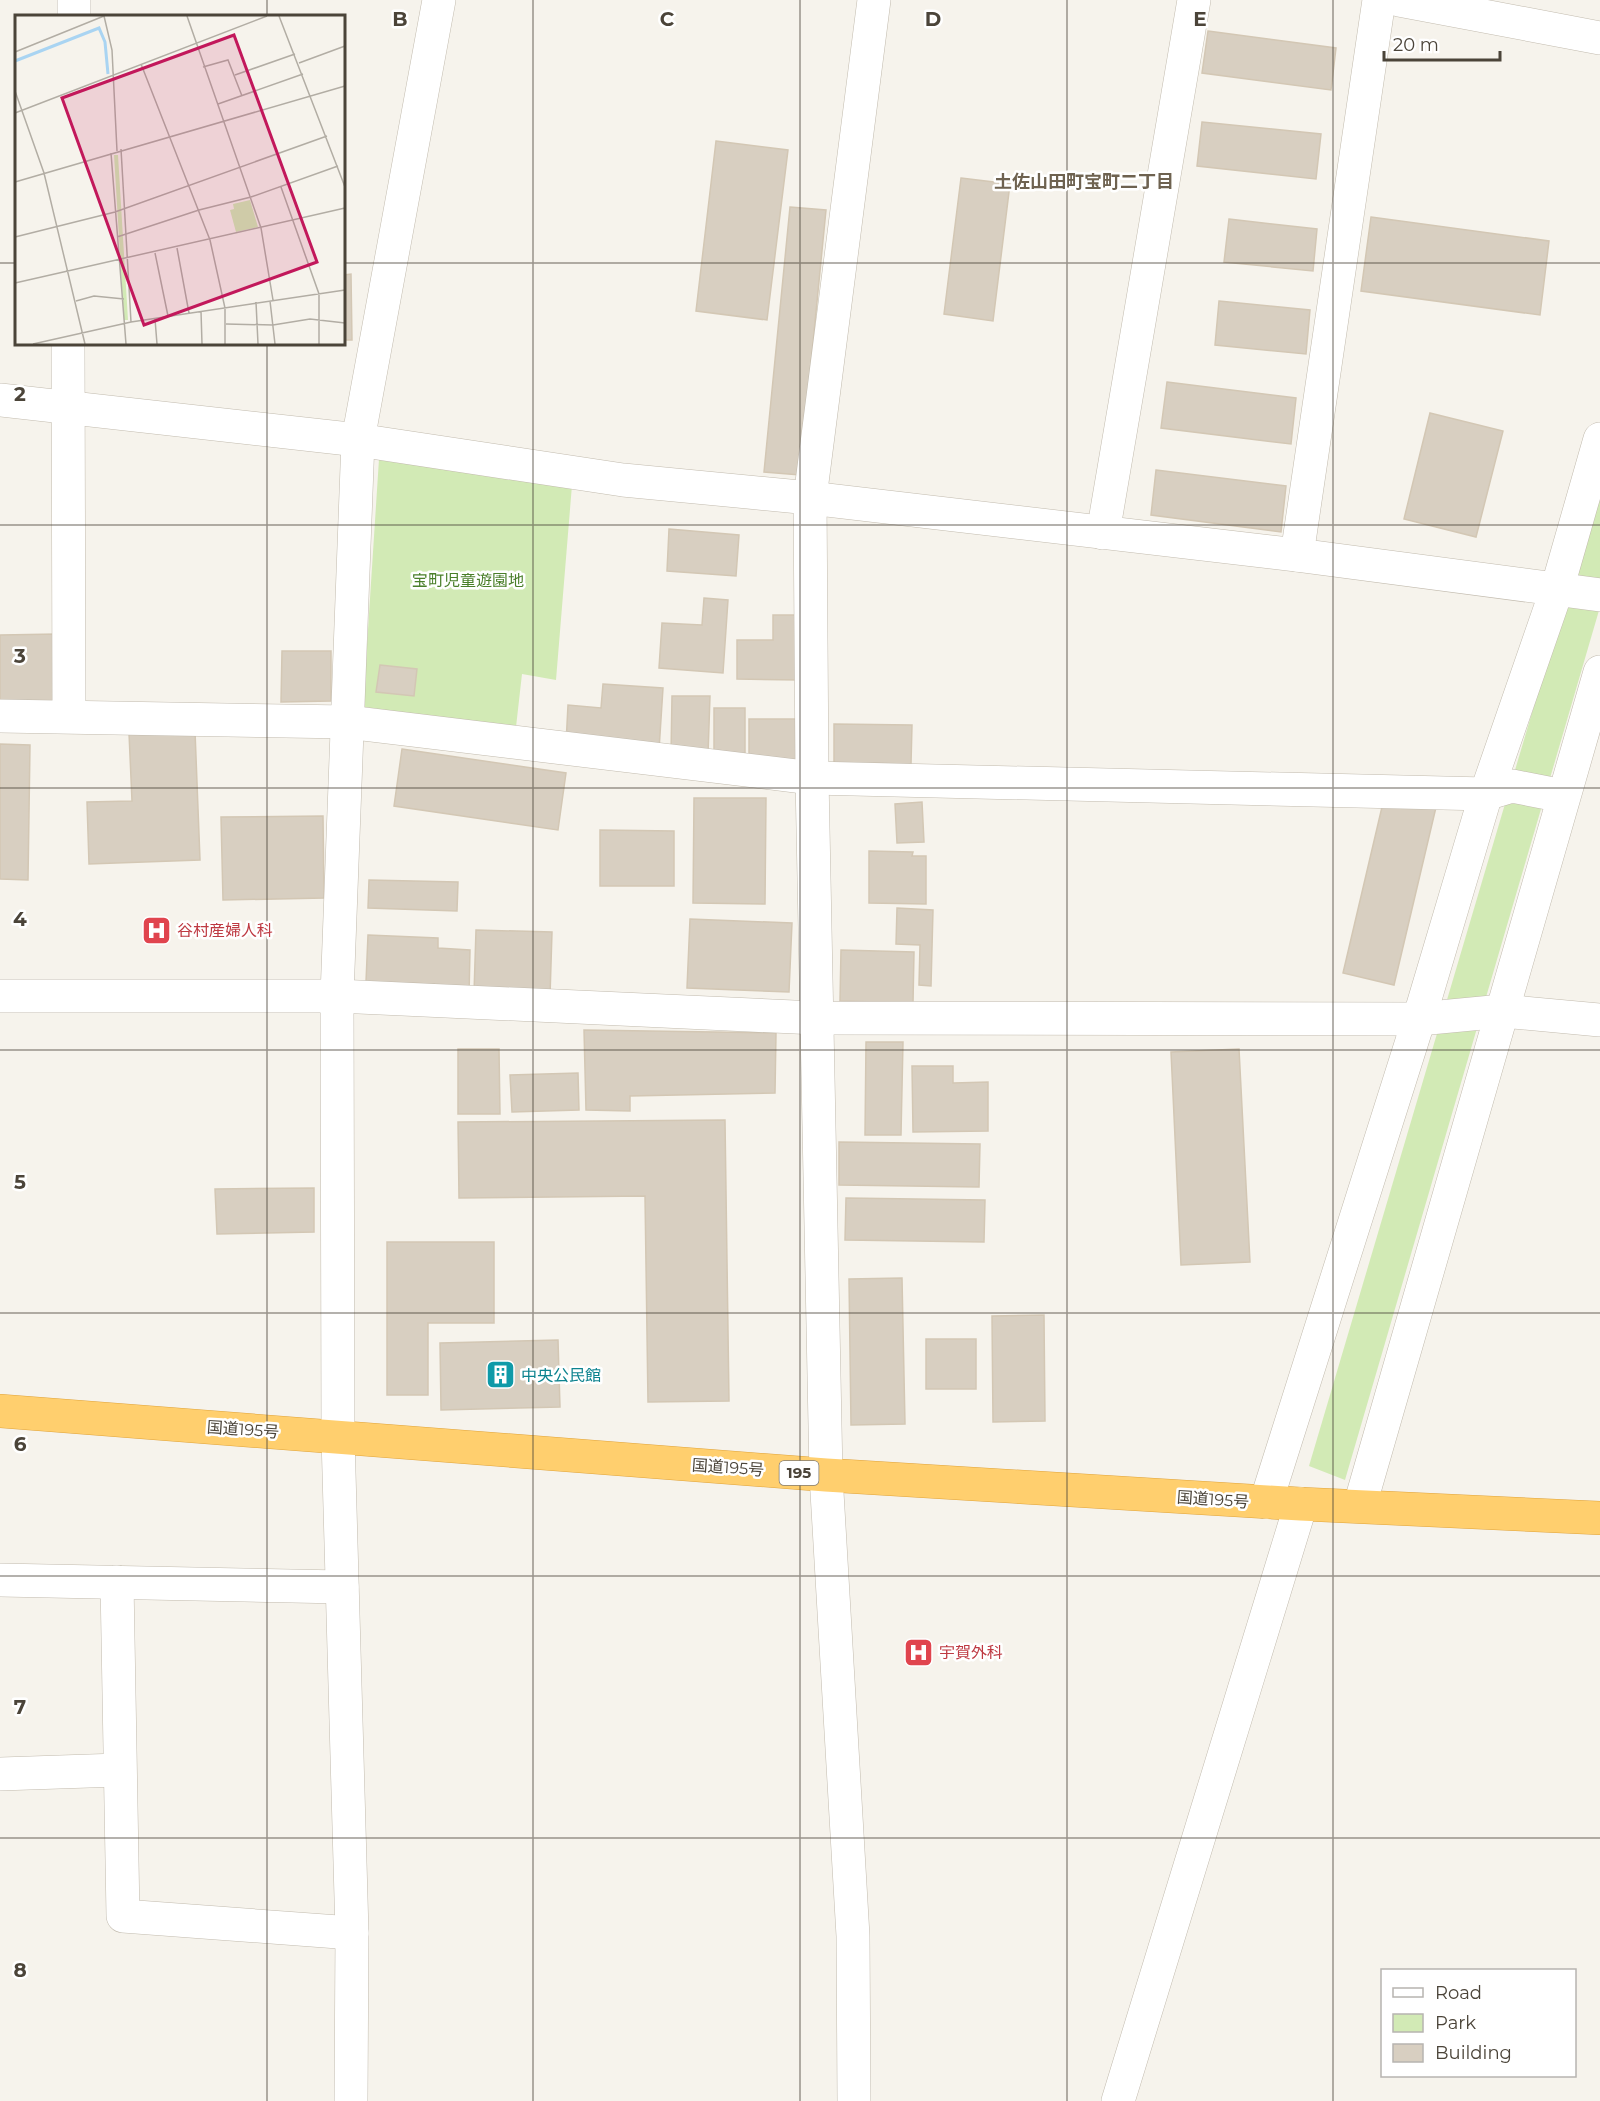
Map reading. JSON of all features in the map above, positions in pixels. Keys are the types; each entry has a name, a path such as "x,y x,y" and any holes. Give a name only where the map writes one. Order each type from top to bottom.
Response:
{"highway":[{"name":"国道195号","path":"0,1411 826,1475 1301,1504 1600,1518"}],"street":[{"path":"351,2101 352,1934 338,1437 337,996 358,440 439,0"},
{"path":"854,2101 853,1936 826,1475 812,778 810,498 874,0"},
{"path":"1103,533 1194,0"},
{"path":"1297,555 1379,0"},
{"path":"1399,0 1496,9 1600,38"},
{"path":"68,345 66,407 69,715"},
{"path":"0,399 358,440 623,480 810,498 1297,555 1600,595"},
{"path":"1266,1502 1419,1019 1486,794 1557,589 1600,439"},
{"path":"1360,1505 1600,672"},
{"path":"0,716 69,715 347,722 812,778 1486,794 1512,786 1563,796"},
{"path":"0,996 337,996 816,1018 1419,1019 1503,1011 1600,1020"},
{"path":"1118,2101 1301,1504"},
{"path":"0,1580 342,1587"},
{"path":"117,1582 123,1916 352,1934"},
{"path":"0,1774 119,1770"}],"green space":[{"name":"宝町児童遊園地","path":"379,459 572,485 556,680 522,674 516,727 363,707"},
{"path":"1600,483 1600,607 1345,1480 1309,1466"}],"building":[{"path":"1208,31 1336,48 1331,90 1202,73"},
{"path":"1202,122 1321,134 1316,179 1197,166"},
{"path":"716,141 788,150 767,320 696,311"},
{"path":"961,178 1010,184 993,321 944,314"},
{"path":"790,207 826,210 800,475 764,472"},
{"path":"1371,217 1549,241 1540,315 1361,291"},
{"path":"1229,219 1317,229 1313,271 1224,262"},
{"path":"351,274 352,340 345,340 345,275"},
{"path":"1219,301 1310,310 1306,354 1215,345"},
{"path":"1167,382 1296,398 1291,444 1161,428"},
{"path":"1430,413 1503,431 1476,537 1404,519"},
{"path":"1156,470 1286,486 1281,532 1151,515"},
{"path":"669,529 739,535 736,576 667,571"},
{"path":"704,598 728,600 723,673 659,668 662,623 702,625"},
{"path":"773,615 800,615 799,680 737,679 737,640 773,640"},
{"path":"57,634 58,702 0,703 0,635"},
{"path":"282,651 331,651 331,701 281,702"},
{"path":"380,665 417,669 414,696 376,692"},
{"path":"603,684 663,688 659,750 566,744 568,705 601,708"},
{"path":"672,696 710,696 708,755 671,754"},
{"path":"714,708 745,708 745,754 714,754"},
{"path":"749,719 801,719 801,764 749,764"},
{"path":"834,724 912,725 911,764 834,763"},
{"path":"195,731 200,860 89,864 87,802 132,801 129,733"},
{"path":"0,744 30,745 28,880 0,879"},
{"path":"402,749 566,773 558,830 394,806"},
{"path":"1386,790 1437,803 1394,985 1343,973"},
{"path":"694,798 766,798 765,904 693,903"},
{"path":"922,802 924,842 897,843 895,804"},
{"path":"323,816 324,898 223,900 221,817"},
{"path":"600,830 674,831 674,886 600,886"},
{"path":"869,851 913,852 912,856 926,856 926,904 869,903"},
{"path":"369,880 458,882 457,911 368,908"},
{"path":"897,908 933,910 931,986 919,985 920,945 896,944"},
{"path":"690,919 792,923 789,992 687,988"},
{"path":"476,930 552,932 550,996 474,993"},
{"path":"368,935 438,938 438,948 470,950 469,996 433,994 434,984 366,982"},
{"path":"841,950 914,952 913,1003 840,1001"},
{"path":"584,1030 776,1033 775,1093 630,1096 630,1111 586,1110"},
{"path":"866,1042 903,1042 901,1135 865,1135"},
{"path":"458,1049 499,1049 500,1114 458,1114"},
{"path":"1239,1049 1250,1262 1181,1265 1171,1052"},
{"path":"912,1066 953,1066 953,1083 988,1082 988,1131 913,1132"},
{"path":"578,1073 579,1110 512,1112 510,1075"},
{"path":"725,1120 729,1401 648,1402 645,1196 459,1198 458,1122"},
{"path":"839,1142 980,1144 979,1187 839,1185"},
{"path":"314,1188 314,1232 217,1234 215,1189"},
{"path":"846,1198 985,1200 984,1242 845,1240"},
{"path":"387,1242 494,1242 494,1323 428,1323 428,1395 387,1395"},
{"path":"902,1278 905,1424 851,1425 849,1279"},
{"path":"1044,1315 1045,1421 993,1422 992,1316"},
{"path":"926,1339 976,1339 976,1389 926,1389"},
{"name":"中央公民館","path":"558,1340 560,1407 441,1410 440,1343"}],"place":[{"name":"谷村産婦人科","path":"156,930"},
{"name":"中央公民館","path":"500,1375"},
{"name":"宇賀外科","path":"918,1652"}],"district":[{"name":"土佐山田町宝町二丁目","path":"1084,182"}]}
